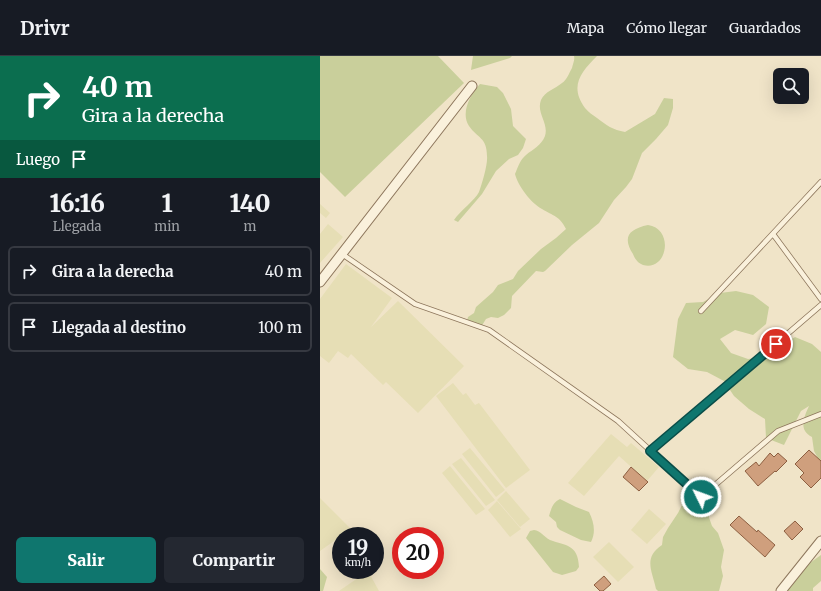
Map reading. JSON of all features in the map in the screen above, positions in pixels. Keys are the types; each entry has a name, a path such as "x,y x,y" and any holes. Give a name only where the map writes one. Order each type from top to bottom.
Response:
{"street":[{"path":"320,282 472,86"},
{"path":"781,591 821,541"}],"lane":[{"path":"701,311 821,182"},
{"path":"773,234 821,299"},
{"path":"342,254 415,304 489,330 618,421 701,497 778,430 821,414"},
{"path":"650,451 821,305"}],"shaded area":[{"path":"320,204 330,213 326,218 320,213"},
{"path":"328,224 343,237 320,263 320,234"},
{"path":"346,264 392,298 371,327 398,301 464,366 418,413 386,382 383,385 351,354 348,358 338,351 329,363 320,356 320,299"},
{"path":"453,383 463,395 466,393 475,405 479,403 530,470 506,488 436,396"},
{"path":"611,434 627,447 631,443 659,467 647,481 619,456 584,496 568,483"},
{"path":"470,448 505,490 496,497 462,454"},
{"path":"461,458 495,500 486,506 452,464"},
{"path":"450,466 485,509 476,515 442,473"},
{"path":"506,491 530,519 520,527 497,500"},
{"path":"320,498 349,527 332,527 332,542 320,551"},
{"path":"497,501 521,529 510,537 488,510"},
{"path":"649,509 666,524 647,544 631,530"},
{"path":"609,542 634,567 618,582 593,557"},
{"path":"356,579 372,579 379,591 339,591"}],"green space":[{"path":"320,56 438,56 464,83 345,197 320,172"},
{"path":"473,56 512,56 510,58 471,70"},
{"path":"574,56 597,56 582,74 579,80 578,93 585,108 600,121 613,129 625,132 655,114 664,98 673,99 673,108 668,125 642,153 632,179 614,200 599,223 572,245 545,271 536,271 512,296 511,308 504,315 498,318 491,317 486,319 481,327 467,321 468,317 474,313 476,307 493,292 498,285 513,279 518,271 541,249 566,229 559,219 538,206 529,198 519,184 515,174 522,159 539,145 545,136 546,131 540,109 541,100 548,92 559,85 568,76 572,68"},
{"path":"480,84 497,87 503,93 511,109 513,126 526,139 523,148 518,155 509,159 496,171 482,194 458,222 454,220 479,192 487,164 487,150 485,145 481,138 469,126 466,115 466,109 470,98"},
{"path":"648,225 657,228 662,234 665,241 665,249 658,262 651,265 643,265 638,262 634,256 628,243 628,238 632,231"},
{"path":"736,291 753,295 769,307 766,324 753,335 735,330 720,339 731,353 748,359 765,357 795,337 812,344 821,352 821,464 814,451 812,437 805,431 803,423 809,406 801,411 784,445 766,438 765,419 749,409 734,396 724,381 707,372 688,369 673,357 678,319 686,303 703,302 720,293"},
{"path":"560,499 589,512 594,527 594,534 591,542 581,540 560,530 557,527 556,522 549,516 554,504"},
{"path":"691,501 700,503 706,509 712,526 718,533 724,550 721,567 723,576 719,591 658,591 656,589 650,565 652,555 662,545 663,537 682,505"},
{"path":"534,530 550,540 566,545 574,550 578,559 579,567 576,571 562,575 553,572 526,538 530,531"},
{"path":"821,555 821,581 813,588 813,591 784,591 792,586 794,577 800,570"},
{"path":"320,569 327,577 323,591 320,591"}],"building":[{"path":"809,450 821,461 821,478 811,488 800,477 804,473 795,464"},
{"path":"770,453 774,457 778,453 787,461 758,486 745,471 756,462 759,466"},
{"path":"631,467 648,482 639,491 623,477"},
{"path":"739,516 775,545 765,557 730,525"},
{"path":"795,521 803,529 792,540 784,531"},
{"path":"604,576 611,584 603,591 600,591 594,585"}],"route":[{"path":"701,497 650,451 776,344"}]}
